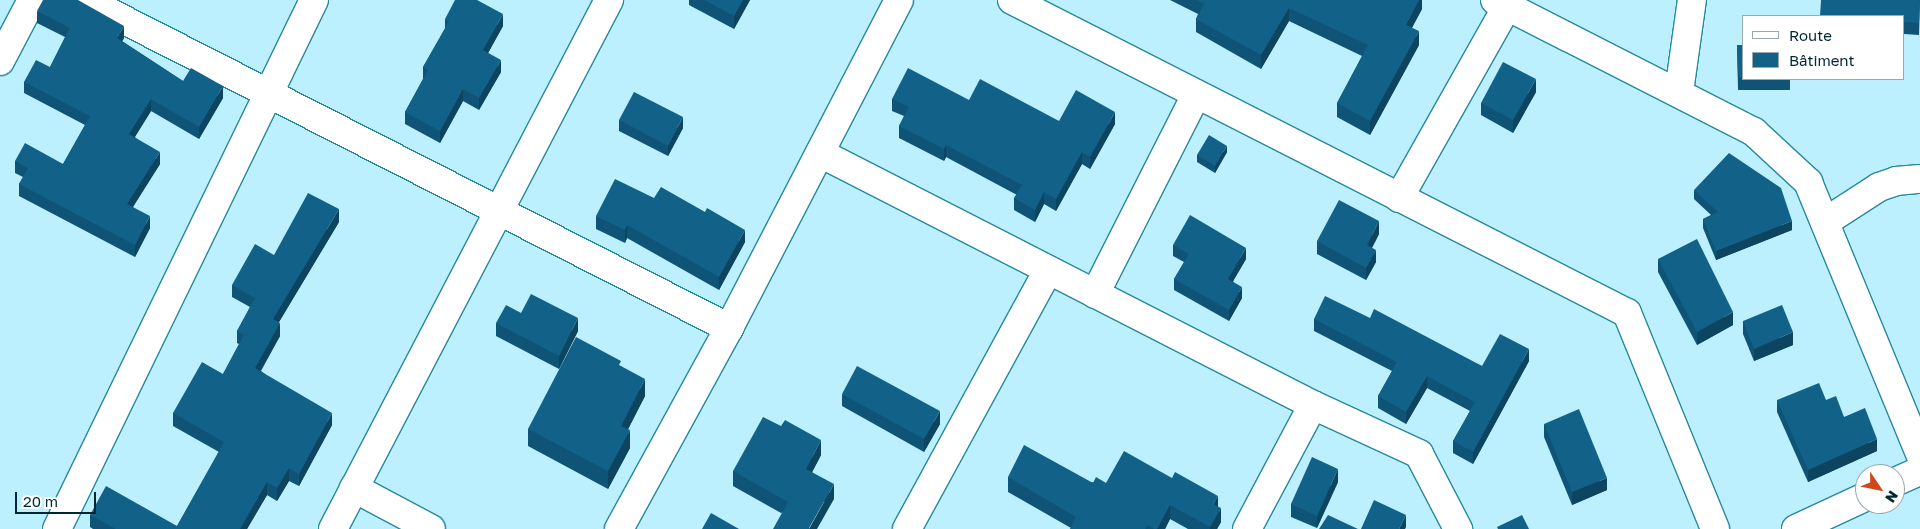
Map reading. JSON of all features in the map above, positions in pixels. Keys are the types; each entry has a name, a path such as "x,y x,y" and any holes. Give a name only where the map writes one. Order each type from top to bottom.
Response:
{"street":[{"path":"0,61 32,0"},
{"path":"85,0 729,328"},
{"path":"57,529 314,0"},
{"path":"333,529 609,0"},
{"path":"619,529 729,328 900,0"},
{"path":"1012,0 1627,313 1714,529"},
{"path":"1679,92 1692,0"},
{"path":"1399,198 1501,3 1679,92 1754,132 1808,182 1920,454"},
{"path":"1095,294 1196,95"},
{"path":"820,153 1313,405 1419,454 1458,529"},
{"path":"1825,222 1879,187 1896,181 1920,179"},
{"path":"907,529 1048,270"},
{"path":"1247,529 1313,405"},
{"path":"1905,478 1920,471"},
{"path":"354,488 431,529"},
{"path":"1796,529 1855,501"}],"building":[{"path":"43,0 78,0 124,26 117,38 183,81 191,68 223,86 199,127 151,99 129,134 160,152 127,204 150,216 135,245 19,184 28,168 15,161 25,143 63,164 90,116 24,82 36,60 50,67 70,28 37,11"},
{"path":"455,0 477,0 503,14 483,50 501,60 479,98 463,89 440,131 405,112 428,70 423,67 449,21 445,19"},
{"path":"704,0 743,0 734,16"},
{"path":"1197,0 1419,0 1406,25 1419,31 1370,121 1337,103 1368,45 1289,8 1261,55 1196,19 1204,4"},
{"path":"1821,0 1920,0 1919,23 1905,22 1905,15 1820,15"},
{"path":"1737,45 1742,45 1742,77 1738,77"},
{"path":"1503,62 1536,79 1513,120 1481,103"},
{"path":"908,68 969,100 980,79 1059,121 1076,90 1115,112 1090,157 1082,152 1056,199 1044,192 1035,210 1014,198 1022,185 946,145 944,149 899,126 909,107 892,99"},
{"path":"634,92 683,117 668,146 619,120"},
{"path":"1209,135 1227,146 1215,166 1197,155"},
{"path":"1729,153 1781,188 1792,221 1716,251 1703,219 1718,212 1694,190"},
{"path":"615,179 654,198 661,187 705,212 707,208 745,230 719,277 627,225 625,230 596,216"},
{"path":"308,193 339,209 273,319 280,323 255,368 332,413 299,474 289,468 277,488 267,482 240,529 116,529 90,515 106,486 177,526 224,442 173,413 202,362 223,374 244,335 237,331 255,298 232,285 255,244 274,255"},
{"path":"1339,200 1379,221 1367,245 1376,250 1366,268 1317,241"},
{"path":"1190,215 1246,248 1228,279 1242,287 1229,310 1174,279 1189,254 1173,245"},
{"path":"1697,239 1733,312 1697,332 1658,259"},
{"path":"531,294 578,318 559,356 496,323 506,305 521,313"},
{"path":"1325,296 1370,318 1374,309 1482,366 1500,334 1529,349 1473,452 1453,441 1475,402 1427,376 1406,412 1378,396 1397,362 1314,319"},
{"path":"1782,305 1793,332 1754,349 1743,321"},
{"path":"576,337 621,361 619,365 645,379 621,426 630,430 608,471 528,429"},
{"path":"857,366 940,411 924,439 842,394"},
{"path":"1819,383 1826,400 1836,396 1844,417 1865,408 1877,439 1808,470 1777,400"},
{"path":"1579,409 1607,478 1572,492 1544,424"},
{"path":"763,417 781,426 785,420 821,440 806,469 834,484 810,529 773,529 788,502 733,471"},
{"path":"1024,445 1093,483 1096,477 1106,483 1124,451 1172,478 1175,472 1218,496 1213,504 1221,508 1210,527 1170,505 1157,529 1147,525 1145,529 1070,529 1076,517 1008,477"},
{"path":"1312,457 1338,469 1317,516 1291,504"},
{"path":"1374,500 1406,515 1399,529 1361,529"},
{"path":"711,513 739,529 702,529"},
{"path":"1328,515 1358,529 1319,529"},
{"path":"1522,515 1529,529 1498,529 1497,527"}]}
